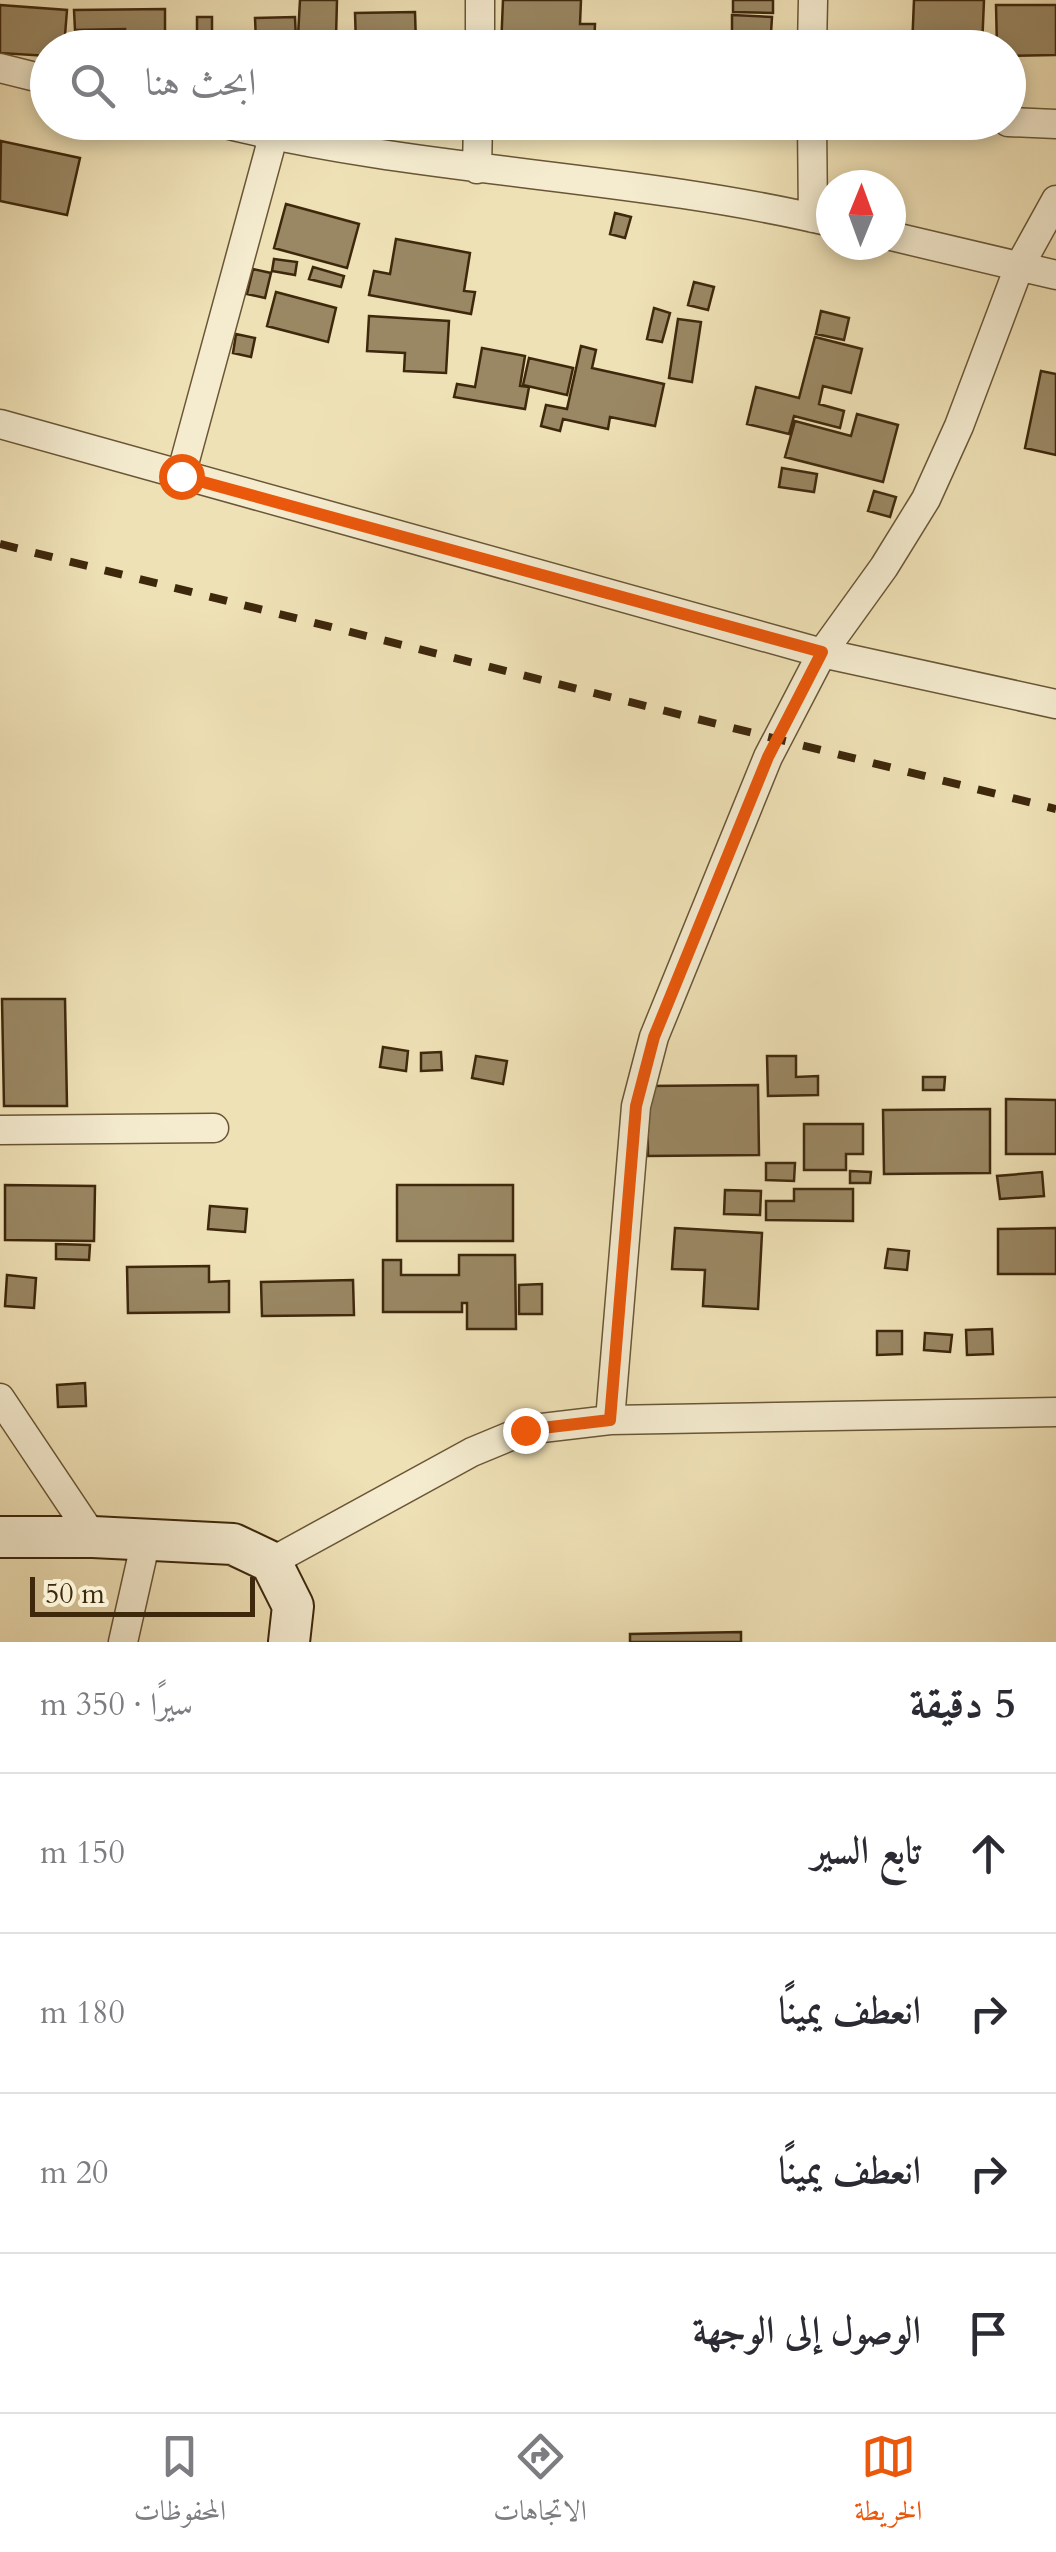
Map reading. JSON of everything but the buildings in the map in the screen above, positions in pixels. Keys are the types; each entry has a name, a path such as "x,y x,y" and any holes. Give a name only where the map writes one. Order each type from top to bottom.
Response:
{"street":[{"path":"480,0 480,30"},
{"path":"812,0 812,30"},
{"path":"0,68 30,76"},
{"path":"1026,123 1056,124"},
{"path":"181,476 272,140"},
{"path":"292,140 477,169 637,186 816,219"},
{"path":"477,169 478,140"},
{"path":"814,140 817,170"},
{"path":"610,1420 636,1106 654,1037 768,757 822,652 884,567 926,500 1020,267 1056,200"},
{"path":"906,240 1056,275"},
{"path":"0,424 822,652 1056,704"},
{"path":"0,1130 214,1128"},
{"path":"0,1398 93,1537"},
{"path":"271,1562 472,1452 525,1430 610,1420 1056,1412"},
{"path":"0,1537 232,1544 271,1562 293,1606 290,1642"},
{"path":"122,1642 146,1540"}],"railway":[{"path":"0,544 1056,809"}],"route":[{"path":"181,476 822,652 768,757 654,1037 636,1106 610,1420 525,1430"}]}
